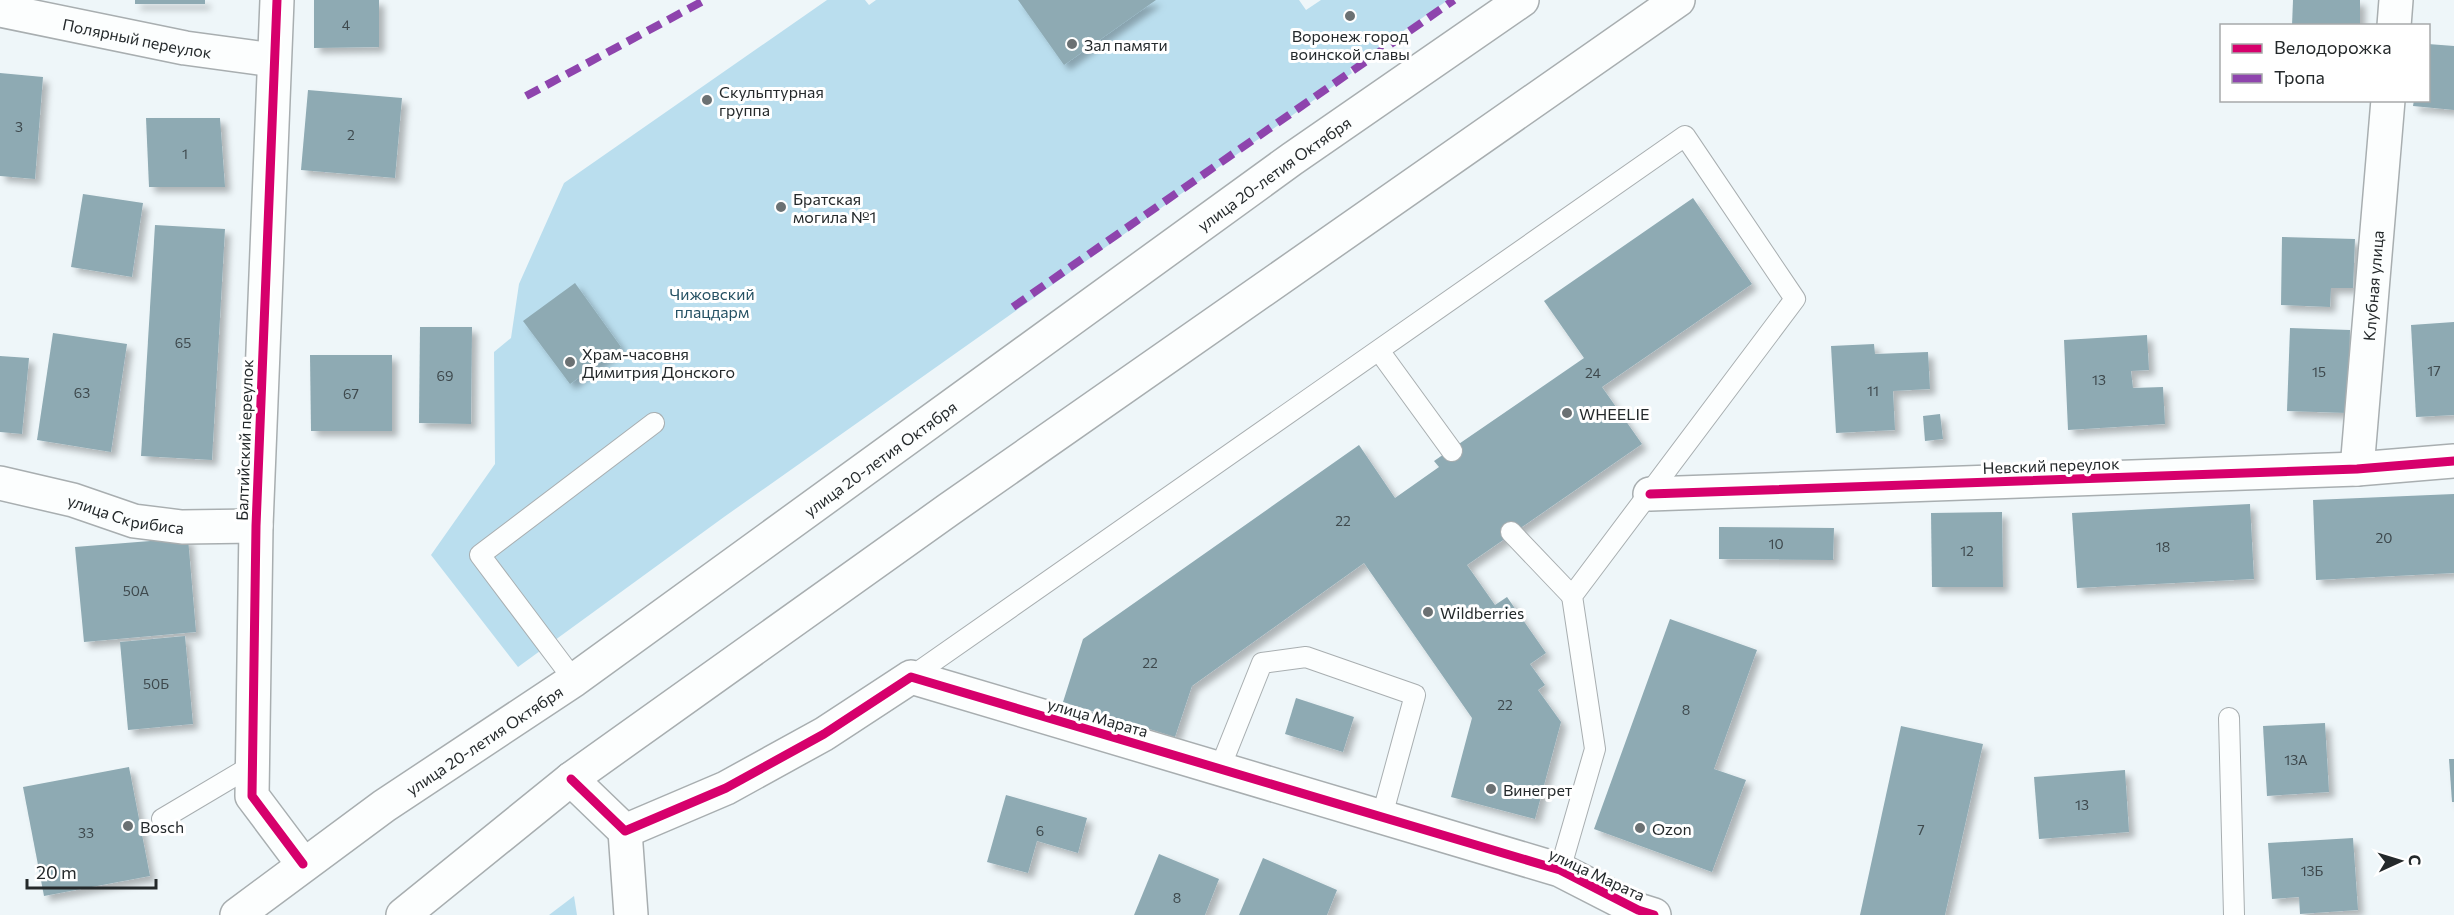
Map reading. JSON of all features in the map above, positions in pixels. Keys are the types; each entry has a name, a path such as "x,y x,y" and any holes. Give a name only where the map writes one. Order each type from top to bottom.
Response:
{"street":[{"name":"Балтийский переулок","path":"277,0 256,526 252,796 303,864"},
{"name":"улица 20-летия Октября","path":"237,915 384,806 574,680 1292,159 1522,0"},
{"path":"403,915 571,779 948,510 1678,0"},
{"path":"2394,24 2396,0"},
{"name":"Полярный переулок","path":"0,10 185,48 274,60"},
{"name":"Клубная улица","path":"2357,469 2388,102"},
{"name":"Невский переулок","path":"1650,494 2357,469 2454,461"},
{"name":"улица Скрибиса","path":"0,483 73,500 134,521 182,526 256,526"},
{"path":"625,831 726,788 824,734 911,677"},
{"name":"улица Марата","path":"911,677 1560,870 1633,913"},
{"path":"571,779 625,831 631,915"}],"lane":[{"path":"911,677 1380,352 1685,136 1795,299 1572,596"},
{"path":"1380,352 1452,451"},
{"path":"574,680 480,555 654,423"},
{"path":"1511,532 1572,596 1594,748 1560,870"},
{"path":"1220,768 1262,663 1306,657 1415,695 1382,816"},
{"path":"2229,718 2234,915"},
{"path":"162,819 253,765"}],"green space":[{"name":"Чижовский плацдарм","path":"827,0 865,0 869,5 876,0 1299,0 1306,10 1321,0 1448,0 1350,68 1352,73 724,517 518,667 431,555 495,464 494,352 511,338 519,284 564,183"},
{"path":"574,896 577,915 549,915"}],"building":[{"path":"135,0 205,0 205,4 135,4"},
{"path":"314,0 379,0 379,47 314,48"},
{"name":"Зал памяти","path":"1018,0 1156,0 1064,65"},
{"path":"2293,0 2360,0 2360,24 2292,24"},
{"path":"2430,44 2454,46 2454,110 2413,106 2414,102 2430,102"},
{"path":"0,73 43,77 35,179 0,176"},
{"path":"308,90 402,98 395,178 301,170"},
{"path":"146,118 220,118 225,187 149,187"},
{"path":"83,194 143,203 132,277 71,267"},
{"path":"1693,198 1752,284 1602,387 1642,444 1467,565 1495,605 1507,597 1546,653 1530,664 1545,685 1538,690 1561,722 1535,819 1451,797 1472,718 1364,563 1192,686 1175,737 1063,702 1083,639 1359,445 1395,498 1439,467 1434,461 1584,358 1544,301"},
{"path":"155,225 225,229 212,460 141,456"},
{"path":"2282,237 2355,239 2353,288 2331,288 2330,307 2281,305"},
{"path":"575,283 621,347 570,384 523,321"},
{"path":"2454,322 2454,415 2416,417 2411,325"},
{"path":"420,327 472,327 471,424 419,423"},
{"path":"2290,328 2350,330 2348,413 2287,411"},
{"path":"53,333 127,344 111,452 37,440"},
{"path":"2147,335 2149,370 2131,371 2133,388 2163,387 2165,424 2068,430 2064,340"},
{"path":"1874,344 1875,354 1928,352 1930,389 1893,391 1895,430 1836,433 1831,346"},
{"path":"310,355 392,355 392,431 311,431"},
{"path":"0,356 29,358 22,434 0,432"},
{"path":"1940,414 1943,439 1925,441 1923,416"},
{"path":"2454,494 2454,573 2316,580 2313,500"},
{"path":"2250,504 2254,579 2077,588 2072,513"},
{"path":"2002,512 2003,587 1932,587 1931,513"},
{"path":"1719,527 1834,528 1833,560 1719,559"},
{"path":"188,538 196,632 84,642 75,547"},
{"path":"1670,619 1757,650 1714,769 1746,780 1712,872 1594,829"},
{"path":"185,636 193,724 128,730 120,642"},
{"path":"1296,698 1354,717 1343,752 1285,734"},
{"path":"2325,723 2329,792 2267,796 2263,726"},
{"path":"1901,726 1983,744 1945,915 1860,915"},
{"path":"2449,759 2454,759 2454,802 2452,802"},
{"path":"129,767 150,876 44,896 23,787"},
{"path":"2125,770 2129,832 2039,839 2034,777"},
{"path":"1006,795 1087,818 1078,853 1037,841 1028,873 987,862"},
{"path":"2353,838 2358,910 2300,914 2299,897 2272,899 2268,843"},
{"path":"1159,854 1219,879 1205,915 1134,915"},
{"path":"1263,858 1337,890 1327,915 1239,915"}],"marked path":[{"path":"526,96 705,0"},
{"path":"1013,307 1454,0"}],"cycle path":[{"path":"277,0 256,526 252,796 303,864"},
{"path":"1650,494 2357,469 2454,461"},
{"path":"571,779 625,831 726,788 824,734 911,677 1560,870 1638,910 1654,915"}],"place":[{"name":"Воронеж город воинской славы","path":"1350,16"},
{"name":"Зал памяти","path":"1072,44"},
{"name":"Скульптурная группа","path":"707,100"},
{"name":"Братская могила №1","path":"781,207"},
{"name":"Храм-часовня Димитрия Донского","path":"570,362"},
{"name":"WHEELIE","path":"1567,413"},
{"name":"Wildberries","path":"1428,612"},
{"name":"Винегрет","path":"1491,789"},
{"name":"Bosch","path":"128,826"},
{"name":"Ozon","path":"1640,828"}]}
